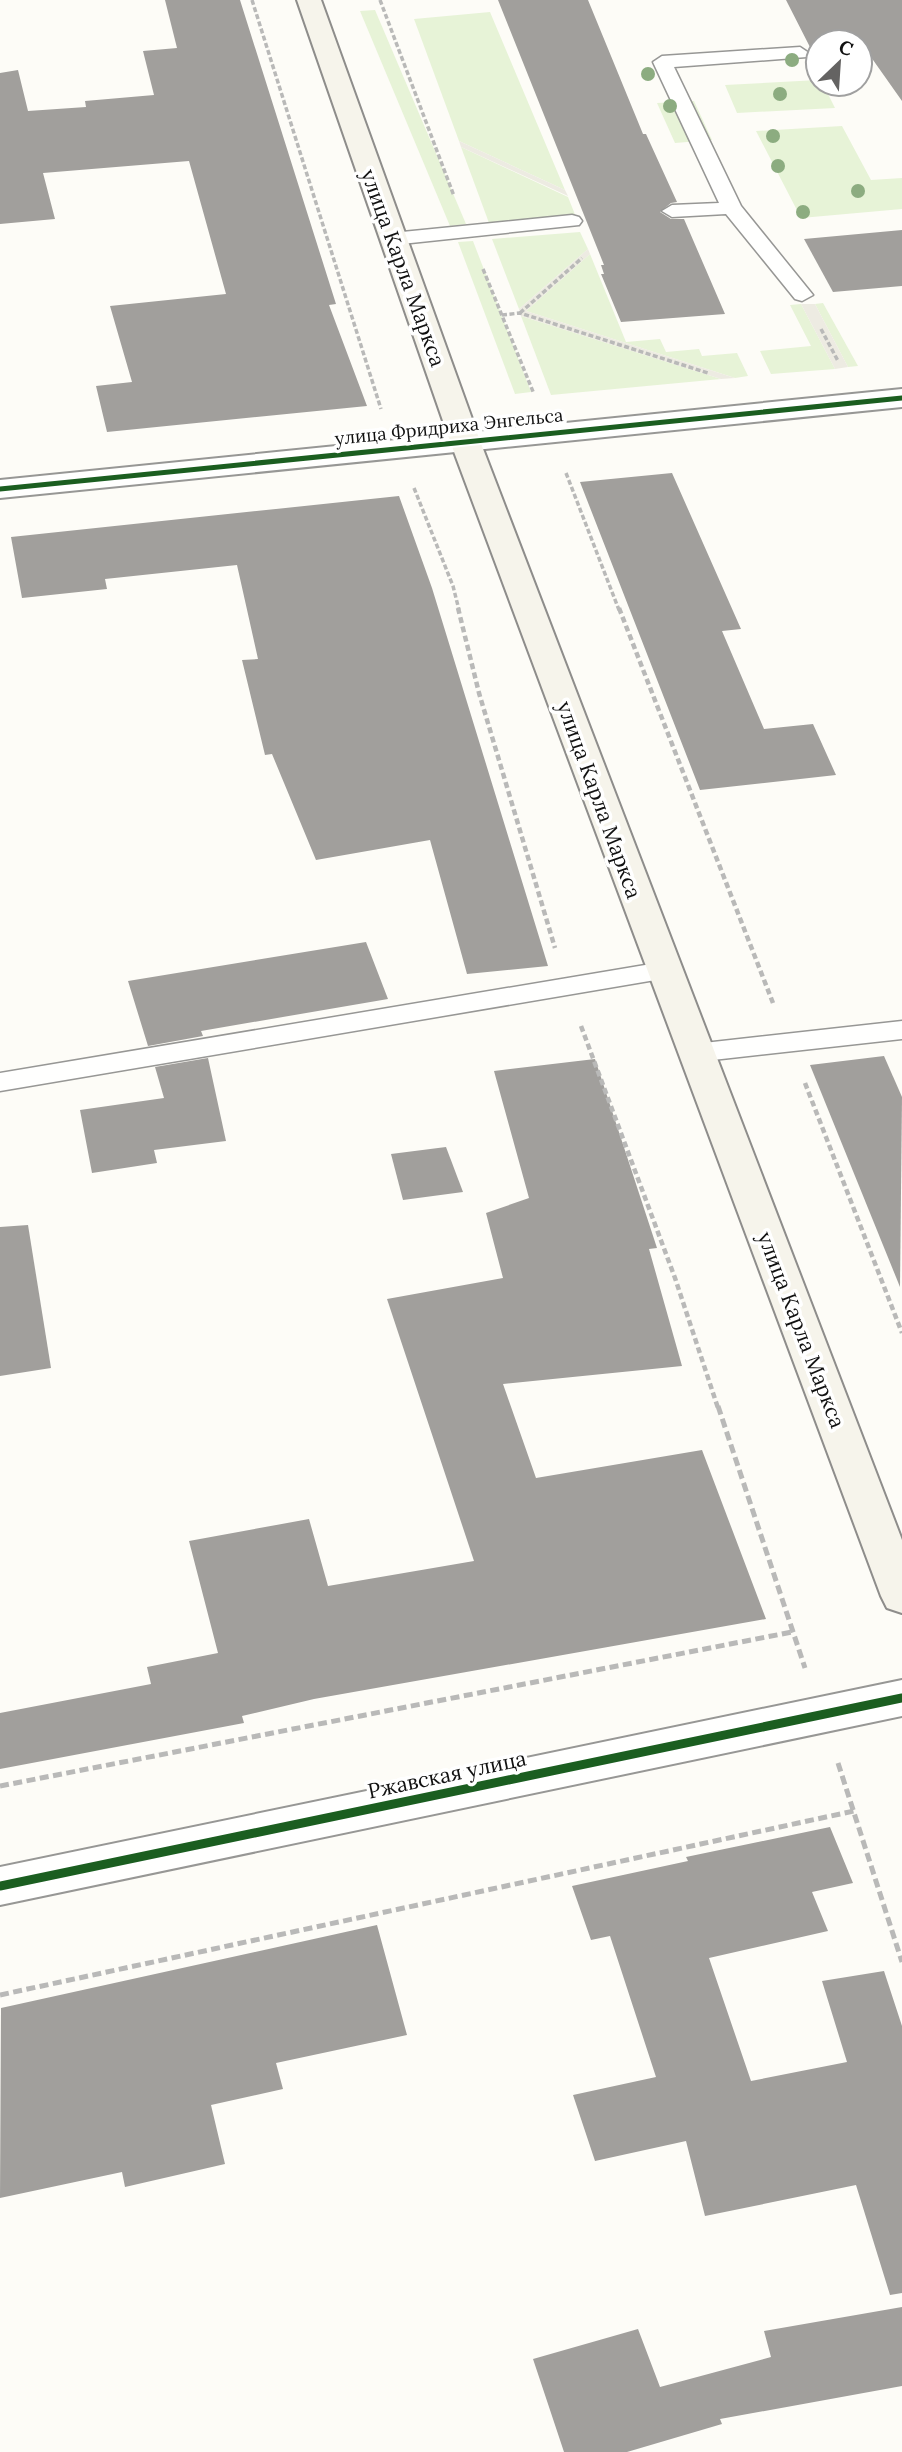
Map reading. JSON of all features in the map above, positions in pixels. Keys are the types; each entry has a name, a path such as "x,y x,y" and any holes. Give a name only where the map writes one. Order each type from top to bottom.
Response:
{"main road":[{"name":"улица Карла Маркса","path":"309,0 465,441 663,971 902,1596"}],"street":[{"name":"улица Фридриха Энгельса","path":"0,489 902,398"},
{"name":"Ржавская улица","path":"0,1886 902,1698"}],"lane":[{"path":"800,53 662,62 732,208 802,295"},
{"path":"672,211 732,208"},
{"path":"392,239 572,221"},
{"path":"0,1082 663,971"},
{"path":"695,1053 902,1030"}],"path":[{"path":"380,0 468,233 550,433 902,1333"},
{"path":"520,313 591,249"},
{"path":"802,295 839,363"},
{"path":"502,315 520,313 719,376"},
{"path":"0,1786 792,1632"},
{"path":"0,1995 855,1811"}],"green space":[{"path":"375,10 466,224 450,226 360,11"},
{"path":"490,12 565,190 459,141 414,19"},
{"path":"804,81 804,98 830,98 835,108 737,113 725,85"},
{"path":"694,101 712,140 675,143 657,103"},
{"path":"842,126 871,180 902,178 902,209 801,218 756,131"},
{"path":"461,147 568,197 576,217 489,223"},
{"path":"580,232 588,249 519,309 492,239"},
{"path":"473,241 531,392 515,394 458,242"},
{"path":"590,254 626,342 660,339 666,352 699,349 702,356 737,353 748,376 735,378 526,311"},
{"path":"823,303 858,366 848,367 815,304"},
{"path":"801,304 835,369 771,374 760,351 811,346 790,305"},
{"path":"521,316 721,379 551,395"}],"shaded area":[{"path":"459,141 565,190 568,196 461,147"},
{"path":"588,249 590,254 526,311 735,378 721,379 521,316 519,309"},
{"path":"801,304 815,304 848,367 835,369"}],"building":[{"path":"165,0 240,0 336,304 329,305 367,406 107,432 96,386 132,382 110,306 226,294 189,161 43,173 55,219 0,224 0,73 18,70 28,111 86,107 85,101 154,95 143,51 177,48"},
{"path":"498,0 588,0 643,134 646,134 677,202 671,203 660,212 671,219 684,219 725,314 621,322 601,274 604,274 601,265 604,265"},
{"path":"786,0 902,0 902,101 874,61 874,28 804,28 804,35"},
{"path":"902,230 902,286 833,292 804,239"},
{"path":"672,473 741,629 722,631 764,729 813,724 836,775 700,790 580,482"},
{"path":"399,496 432,588 548,966 467,974 430,840 316,860 272,754 265,755 242,660 258,659 237,565 105,579 107,589 22,598 11,537"},
{"path":"366,942 388,999 201,1031 203,1036 148,1046 128,981"},
{"path":"884,1056 902,1097 900,1287 810,1065"},
{"path":"208,1058 226,1141 154,1150 157,1163 92,1173 80,1110 164,1098 155,1067"},
{"path":"595,1059 657,1248 649,1249 682,1366 503,1384 536,1478 702,1450 766,1619 314,1699 242,1716 244,1723 0,1769 0,1713 151,1684 147,1667 218,1653 189,1541 309,1519 328,1586 474,1561 387,1299 503,1278 486,1213 529,1198 494,1071"},
{"path":"446,1147 463,1192 403,1200 391,1154"},
{"path":"28,1225 51,1368 0,1376 0,1227"},
{"path":"830,1827 853,1883 812,1892 828,1931 709,1958 751,2081 847,2062 822,1981 884,1971 902,2026 902,2293 890,2295 856,2185 705,2216 686,2141 595,2161 573,2095 656,2077 610,1936 591,1940 572,1886 688,1861 686,1857"},
{"path":"377,1925 407,2035 276,2063 283,2089 211,2105 225,2164 125,2187 122,2172 0,2198 1,2008"},
{"path":"902,2307 902,2386 720,2419 722,2424 627,2452 564,2452 533,2359 638,2329 660,2387 771,2357 764,2331"}],"cycle path":[{"path":"0,489 902,398"},
{"path":"0,1886 902,1698"}]}
